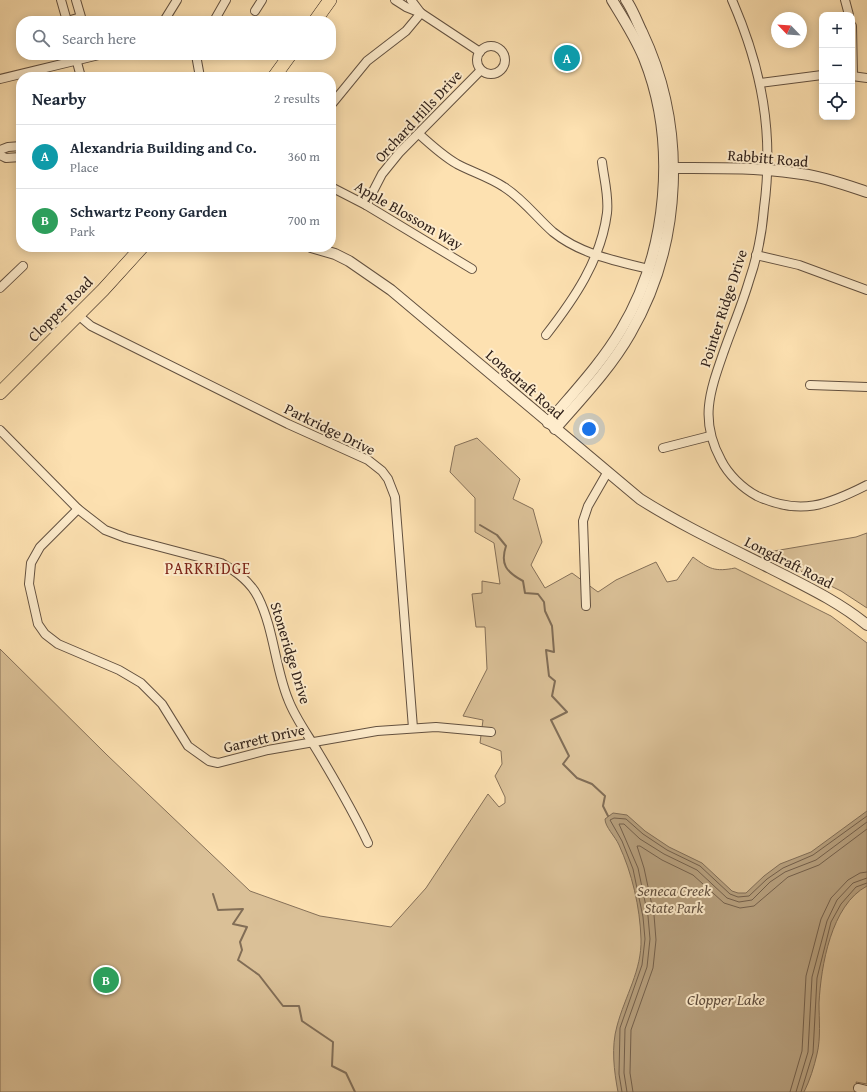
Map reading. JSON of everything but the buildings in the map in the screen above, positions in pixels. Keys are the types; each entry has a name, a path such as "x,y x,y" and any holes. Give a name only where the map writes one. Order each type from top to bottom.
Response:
{"main road":[{"path":"319,16 330,0"},
{"path":"278,72 286,60"},
{"name":"Clopper Road","path":"0,393 137,252"}],"street":[{"path":"61,0 66,16"},
{"path":"76,0 80,16"},
{"path":"167,16 177,0"},
{"path":"217,16 226,0"},
{"path":"254,10 262,0"},
{"path":"395,0 421,13 480,52"},
{"path":"411,0 421,13"},
{"path":"552,426 622,329 636,301 649,269 658,230 669,168 651,80 644,57 612,0"},
{"path":"552,426 611,363 630,334 645,305 658,272 668,232 671,132 660,77 652,54 626,0"},
{"name":"Pointer Ridge Drive","path":"732,0 746,33 760,83 767,130 767,170 764,208 756,255 749,280 710,390 707,412 710,436 726,470 739,484 754,494 771,502 789,507 812,507 842,498 867,485"},
{"path":"845,0 848,12"},
{"path":"336,99 366,61 406,31 421,13"},
{"path":"493,46 501,51 504,58 503,66 498,72 488,74 481,70 477,61 480,52 484,48 493,46"},
{"path":"28,72 69,60"},
{"path":"77,60 80,72"},
{"path":"197,60 199,72"},
{"name":"Orchard Hills Drive","path":"366,204 382,174 399,153 481,70"},
{"path":"0,80 16,75"},
{"path":"760,83 819,75"},
{"path":"855,76 867,78"},
{"path":"419,134 455,163 499,184 518,196 553,232 568,241 596,256 649,269"},
{"path":"0,150 16,146"},
{"path":"0,155 6,158 16,157"},
{"path":"546,335 574,299 596,256 607,214 607,196 602,162"},
{"name":"Rabbitt Road","path":"669,168 767,170 803,174 840,183 867,192"},
{"name":"Apple Blossom Way","path":"336,189 366,204 472,269"},
{"name":"Longdraft Road","path":"328,252 349,261 391,290 640,500 664,515 812,589 855,615 867,625"},
{"path":"756,255 806,268 867,290"},
{"path":"0,288 23,266"},
{"name":"Parkridge Drive","path":"78,314 90,326 288,424 368,460 382,471 388,479 395,497 413,728"},
{"path":"810,385 867,387"},
{"name":"Stoneridge Drive","path":"0,430 78,509 97,525 114,534 221,563 234,570 247,581 258,596 265,614 288,699 351,806 368,843"},
{"path":"663,448 710,436"},
{"path":"586,606 583,521 588,506 607,473"},
{"name":"Garrett Drive","path":"78,509 40,547 31,563 28,573 35,614 45,634 58,644 119,670 141,683 162,704 188,746 209,761 218,763 268,750 312,741 377,731 413,728 455,728 491,732"},
{"path":"858,1088 867,1090"}],"green space":[{"name":"Seneca Creek State Park","path":"477,438 520,479 513,499 533,509 542,542 531,565 545,588 572,573 598,592 616,580 656,562 667,582 677,580 693,557 708,567 722,570 735,568 831,616 867,643 867,1084 856,1082 859,1092 0,1092 0,649 107,755 250,891 320,916 391,927 426,888 488,794 499,807 505,803 505,797 495,776 502,764 501,751 480,743 483,720 463,716 487,669 485,627 476,627 472,594 482,593 482,581 500,584 494,543 475,532 475,498 450,472 455,446"},
{"path":"867,533 867,608 841,591 776,559 780,558 768,552 856,537"}],"water":[{"name":"Clopper Lake","path":"867,811 867,886 855,895 845,907 830,938 820,988 818,1048 812,1073 804,1092 618,1092 614,1059 615,1034 620,1015 636,972 641,950 641,939 637,903 628,867 619,845 605,822 605,819 613,813 627,815 645,831 669,847 702,863 732,891 746,893 764,876 780,864 811,852"}],"waterway":[{"path":"480,525 497,535 506,546 504,552 504,563 512,574 523,581 525,593 538,594 544,602 545,611 552,626 554,652 546,650 549,676 555,681 552,696 567,712 551,720 569,756 563,764 577,778 592,784 605,796 603,806 608,816"},
{"path":"213,894 218,910 243,909 233,924 247,927 240,942 242,950 238,960 259,975 283,1006 299,1006 302,1021 333,1042 332,1066 346,1073 355,1092"}],"place":[{"name":"Alexandria Building and Co.","path":"567,58"},
{"name":"Schwartz Peony Garden","path":"106,980"}],"district":[{"name":"PARKRIDGE","path":"208,568"}]}
